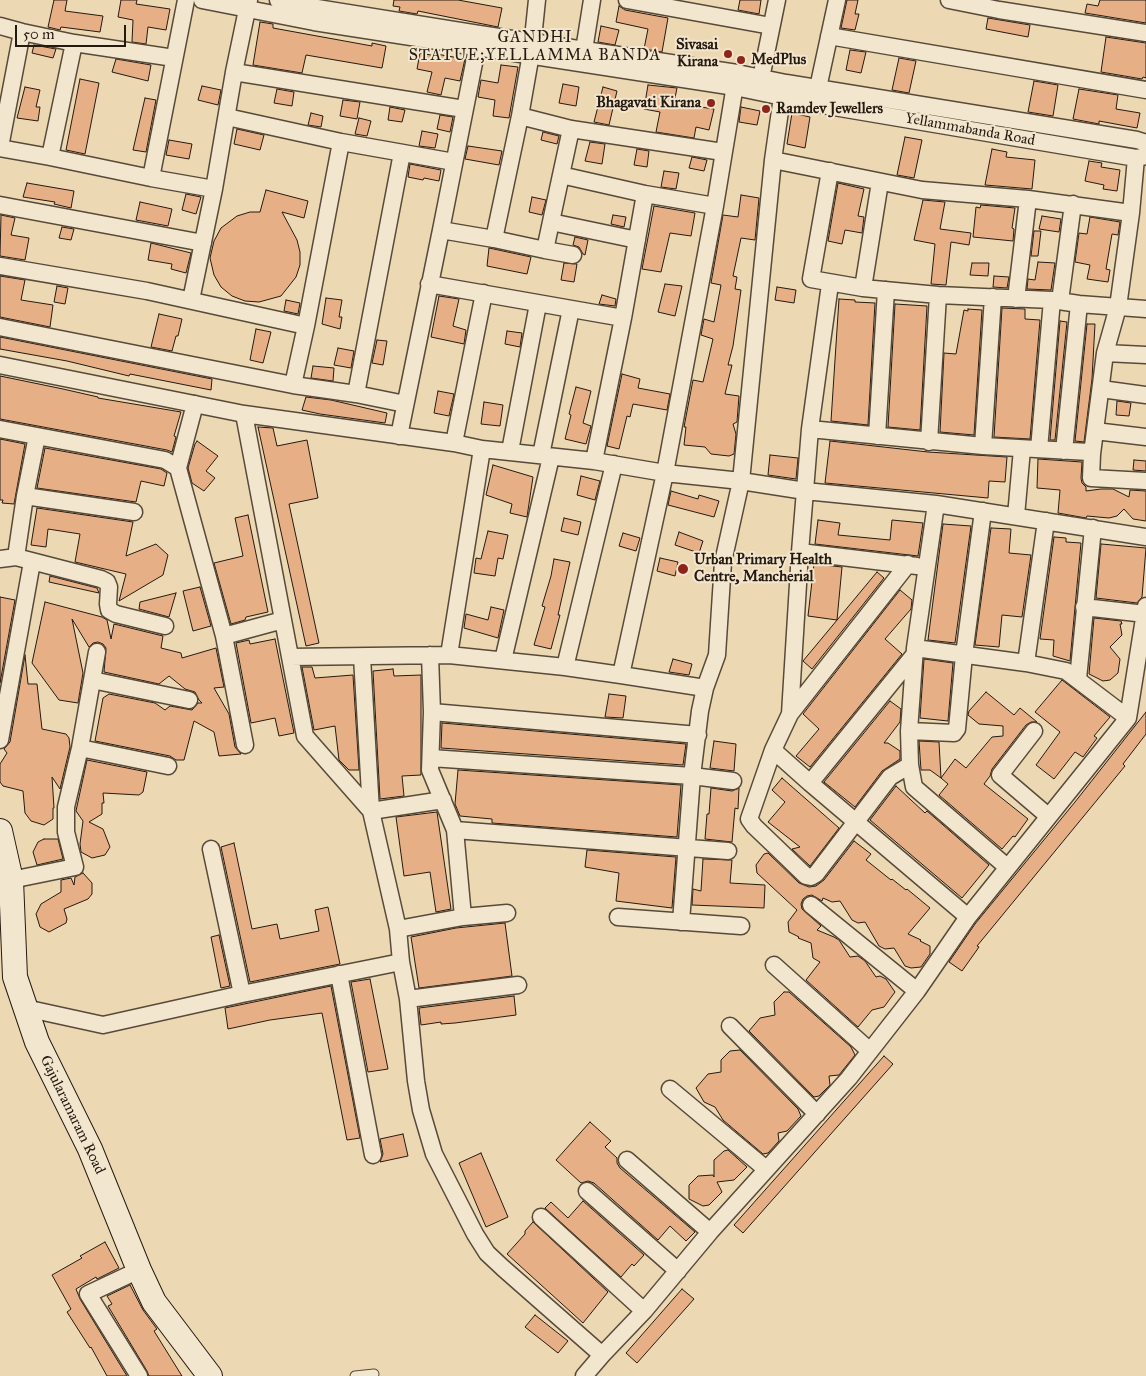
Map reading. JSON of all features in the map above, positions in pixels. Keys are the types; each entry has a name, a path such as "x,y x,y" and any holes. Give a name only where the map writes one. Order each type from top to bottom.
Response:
{"main road":[{"name":"Gajularamaram Road","path":"0,831 11,880 14,977 25,1008 44,1057 90,1149 154,1302 210,1376"}],"street":[{"path":"151,178 186,0"},
{"name":"Yellammabanda Road","path":"202,0 249,4 314,22 477,48 584,50 760,85 818,88 1137,140 1146,144"},
{"name":"Yellammabanda Road","path":"278,0 318,4 531,48 736,80"},
{"path":"494,239 520,116 537,0"},
{"path":"584,50 592,0"},
{"path":"627,0 772,26"},
{"path":"760,85 777,0"},
{"path":"818,88 837,0"},
{"path":"949,0 1000,5 1146,33"},
{"path":"191,300 214,189 234,72 249,4"},
{"path":"0,26 74,43 174,58"},
{"path":"22,32 0,148 214,189"},
{"path":"829,36 1146,90"},
{"path":"50,157 74,43"},
{"path":"399,436 477,48"},
{"path":"234,72 464,108"},
{"path":"621,675 665,473 715,206 736,80"},
{"name":"Yellammabanda Road","path":"760,85 782,97 825,106 1141,157"},
{"path":"681,922 692,776 700,711 705,688 717,655 723,562 741,481 773,160 782,97"},
{"path":"520,116 571,128 723,152"},
{"path":"227,117 341,142 454,162"},
{"path":"545,250 571,128"},
{"path":"293,385 341,142"},
{"path":"356,394 402,153"},
{"path":"1141,157 1118,307 1105,353 1092,454 1091,478 1146,482"},
{"path":"773,160 922,190 1028,199 1131,213"},
{"path":"830,172 811,279 830,284 938,295 1056,301 1146,309"},
{"path":"561,175 646,194 715,206"},
{"path":"863,288 880,182"},
{"path":"594,461 646,194"},
{"path":"1016,299 1028,199"},
{"path":"1039,449 1056,301 1073,204"},
{"path":"0,205 203,243"},
{"path":"551,222 637,240"},
{"path":"440,230 573,255"},
{"path":"0,266 148,291 306,326"},
{"path":"429,284 623,318"},
{"path":"790,714 810,429 830,284"},
{"path":"877,436 886,290"},
{"path":"454,443 484,293"},
{"path":"929,442 938,295"},
{"path":"983,446 993,297"},
{"path":"510,451 538,304"},
{"path":"1064,451 1079,304"},
{"path":"503,660 546,456 571,309"},
{"path":"0,327 293,385 356,394 405,404"},
{"path":"1105,353 1146,355"},
{"path":"0,365 244,414 454,443 482,449 594,461 665,473 741,481 805,491 936,504 1146,537"},
{"path":"1101,389 1146,395"},
{"path":"196,404 178,468 224,636 245,745"},
{"path":"244,414 306,736 371,811"},
{"path":"810,429 929,442 1089,452 1092,454"},
{"path":"0,430 165,460 178,468"},
{"path":"1095,431 1146,437"},
{"path":"0,740 16,559 25,496 37,436"},
{"path":"449,655 482,449"},
{"path":"1016,516 1022,449"},
{"path":"566,667 614,464"},
{"path":"25,496 134,512"},
{"path":"936,504 914,651 909,731 910,765 914,787 1007,867"},
{"path":"909,731 950,734 958,730 964,655 983,511"},
{"path":"1026,662 1046,522"},
{"path":"1078,679 1093,528"},
{"path":"800,552 927,567"},
{"path":"16,559 101,579 107,582 109,587 109,610 116,614 165,626"},
{"path":"908,564 790,714 773,750 750,819 754,826 806,876 811,877 816,874 890,777 910,765"},
{"path":"584,1376 644,1311 710,1232 849,1078 917,991 968,917 1128,718 1146,610 1084,607"},
{"path":"224,636 283,620"},
{"path":"914,651 1026,662 1066,671 1128,718"},
{"path":"810,783 914,651"},
{"path":"11,880 75,867 66,832 66,807 80,748 97,652"},
{"path":"430,655 432,712 430,770 455,830 463,917"},
{"path":"290,657 449,655 566,667 705,688"},
{"path":"362,657 371,811 398,929 401,962 408,999 416,1081 421,1110 434,1154 474,1234 487,1253 602,1355"},
{"path":"92,680 189,700"},
{"path":"432,712 698,735"},
{"path":"1034,731 1000,775 1048,816"},
{"path":"80,748 168,766"},
{"path":"773,750 968,917"},
{"path":"431,758 692,776 733,781"},
{"path":"371,811 443,800"},
{"path":"455,830 728,851"},
{"path":"211,849 242,994"},
{"path":"811,906 917,991"},
{"path":"398,929 463,917 507,913"},
{"path":"618,918 741,926"},
{"path":"25,1008 103,1025 242,994 401,962"},
{"path":"774,965 870,1051"},
{"path":"339,974 372,1155"},
{"path":"408,999 518,985"},
{"path":"730,1026 817,1114"},
{"path":"670,1089 766,1169"},
{"path":"627,1160 710,1232"},
{"path":"587,1191 678,1271"},
{"path":"541,1217 644,1311"},
{"path":"139,1270 88,1294 139,1376"}],"lane":[{"path":"355,1376 374,1374"}],"building":[{"path":"54,0 67,0 65,11 103,16 100,32 61,27 60,30 48,27"},
{"path":"121,0 137,0 136,4 170,9 166,30 148,27 146,44 132,42 133,20 118,17"},
{"path":"394,0 458,0 502,8 498,27 418,11 417,14 399,11 400,7 393,6"},
{"path":"740,0 761,0 759,14 738,10"},
{"path":"847,0 858,0 855,14 859,14 855,30 841,28"},
{"path":"1100,0 1146,0 1146,23 1085,13 1087,4 1098,6"},
{"path":"619,6 625,10 668,18 662,52 644,49 648,29 616,22"},
{"path":"988,18 1030,25 1028,37 986,29"},
{"path":"260,22 273,24 273,28 372,46 372,43 386,46 382,68 306,55 302,73 253,65"},
{"path":"601,26 619,30 615,45 598,42"},
{"path":"1106,37 1146,43 1146,78 1143,77 1142,79 1101,72"},
{"path":"34,45 56,49 53,58 32,53"},
{"path":"850,50 866,52 861,73 846,70"},
{"path":"420,53 465,59 460,81 445,78 441,95 427,92 432,72 417,69"},
{"path":"899,58 916,61 909,93 892,90"},
{"path":"116,59 151,65 148,81 112,72"},
{"path":"501,65 518,67 509,118 493,116 495,100 478,97 481,80 498,83"},
{"path":"80,79 99,83 85,154 66,150"},
{"path":"1034,81 1058,85 1053,116 1028,112"},
{"path":"563,84 579,87 576,106 559,103"},
{"path":"648,85 677,88 674,103 714,109 709,130 696,127 694,138 656,132 660,112 644,109"},
{"path":"202,86 221,90 218,105 198,100"},
{"path":"25,87 40,90 36,107 40,107 38,121 17,118"},
{"path":"603,87 617,91 609,125 594,122"},
{"path":"277,89 294,92 292,106 274,103"},
{"path":"1079,89 1118,95 1116,109 1140,113 1137,128 1099,121 1099,124 1073,119"},
{"path":"145,98 156,100 146,152 133,150"},
{"path":"343,100 360,102 357,119 340,116"},
{"path":"390,107 405,110 402,122 388,120"},
{"path":"741,107 760,111 757,125 739,122"},
{"path":"311,113 323,116 321,127 308,125"},
{"path":"792,113 810,117 805,148 787,144"},
{"path":"440,115 453,117 450,132 437,129"},
{"path":"359,118 371,121 367,136 355,134"},
{"path":"237,129 264,135 260,150 234,144"},
{"path":"422,131 438,134 435,148 419,146"},
{"path":"543,132 559,136 557,144 541,140"},
{"path":"905,137 922,140 914,178 897,175"},
{"path":"169,140 192,144 189,159 166,155"},
{"path":"590,142 605,144 602,164 585,161"},
{"path":"468,146 502,151 499,165 465,159"},
{"path":"637,149 649,151 647,167 634,165"},
{"path":"992,149 1007,152 1006,157 1035,160 1032,189 985,185"},
{"path":"692,157 707,160 704,171 689,168"},
{"path":"1089,161 1102,163 1101,167 1120,170 1117,191 1103,189 1104,185 1085,181"},
{"path":"410,164 441,170 439,181 408,177"},
{"path":"664,171 679,173 676,189 661,187"},
{"path":"27,183 74,191 71,208 54,204 55,202 23,197"},
{"path":"838,183 864,189 858,216 864,217 862,233 845,230 842,244 828,241"},
{"path":"266,190 308,201 304,218 282,212 297,240 300,252 300,265 296,277 281,296 259,302 245,301 232,296 221,287 214,275 210,258 214,241 221,228 237,216 250,212 260,212"},
{"path":"186,194 201,197 196,214 182,210"},
{"path":"741,195 759,198 755,240 741,238 733,276 737,277 735,289 741,290 733,346 728,365 732,365 725,394 739,396 737,422 733,424 736,434 734,454 729,456 711,454 705,447 684,445 686,427 684,427 693,380 703,382 713,339 701,335 704,319 714,322 721,285 711,283 723,215 738,217"},
{"path":"532,197 546,200 542,215 529,212"},
{"path":"923,200 945,202 940,229 971,233 969,245 951,242 946,285 931,284 935,244 914,240"},
{"path":"140,202 172,209 168,226 136,220"},
{"path":"981,205 1015,208 1012,228 1014,229 1013,241 973,237 976,207 980,208"},
{"path":"654,206 695,213 691,236 670,233 661,272 642,269"},
{"path":"1,215 15,218 11,235 29,238 25,260 0,256"},
{"path":"613,215 626,217 624,227 611,224"},
{"path":"1042,216 1061,219 1059,232 1039,229"},
{"path":"1090,217 1120,222 1118,235 1112,234 1106,269 1110,270 1108,282 1087,279 1090,265 1075,262 1079,233 1087,234"},
{"path":"62,227 74,229 71,240 59,238"},
{"path":"1034,231 1041,231 1038,256 1031,256"},
{"path":"575,237 588,240 585,255 579,247 573,245"},
{"path":"151,243 191,253 186,273 171,269 172,264 148,260"},
{"path":"489,248 531,257 527,274 487,266"},
{"path":"1038,262 1055,263 1051,290 1027,289 1028,279 1035,280"},
{"path":"564,263 577,264 574,282 561,280"},
{"path":"972,263 989,263 988,276 970,275"},
{"path":"0,276 25,280 21,300 53,305 50,327 0,317"},
{"path":"994,276 1009,277 1007,288 993,287"},
{"path":"665,284 682,286 675,316 658,312"},
{"path":"57,286 68,288 65,304 54,302"},
{"path":"777,287 796,290 794,303 775,300"},
{"path":"602,295 616,299 615,306 599,304"},
{"path":"439,296 459,299 453,326 466,330 464,344 431,337"},
{"path":"326,298 342,300 339,317 342,317 340,329 322,324"},
{"path":"839,299 875,303 868,425 831,421"},
{"path":"286,300 300,303 298,314 284,311"},
{"path":"895,304 927,306 920,430 888,427"},
{"path":"1002,308 1025,309 1025,319 1040,320 1030,439 994,437"},
{"path":"968,309 982,310 974,435 940,432 944,353 956,354 964,310 968,311"},
{"path":"159,314 182,319 172,351 151,347"},
{"path":"1060,321 1067,322 1055,440 1050,440"},
{"path":"1087,324 1095,324 1092,379 1084,442 1075,441"},
{"path":"256,329 271,332 263,363 250,360"},
{"path":"507,331 522,333 520,347 505,344"},
{"path":"0,337 212,379 211,390 130,374 129,376 67,361 0,349"},
{"path":"377,340 387,341 383,365 372,363"},
{"path":"338,348 354,351 351,368 334,365"},
{"path":"313,366 334,368 333,381 311,378"},
{"path":"622,374 640,379 638,388 670,394 667,410 633,404 630,417 627,416 619,449 607,446"},
{"path":"0,376 98,398 181,412 174,436 176,437 172,452 0,419"},
{"path":"576,387 591,391 583,423 591,426 586,444 565,439"},
{"path":"438,391 454,394 449,416 434,413"},
{"path":"306,397 331,400 387,413 385,423 302,410"},
{"path":"1117,401 1131,403 1129,416 1116,415"},
{"path":"484,402 503,405 500,426 481,424"},
{"path":"258,427 273,428 277,446 307,440 318,498 289,504 319,643 306,646"},
{"path":"0,439 25,444 14,504 2,503 3,500 0,500"},
{"path":"197,441 218,456 206,471 215,478 204,491 192,483 188,468"},
{"path":"830,441 928,452 1007,457 1005,482 989,481 988,498 825,483"},
{"path":"45,448 161,469 167,473 164,486 141,481 136,502 37,488"},
{"path":"770,455 798,458 796,479 768,475"},
{"path":"1038,459 1082,462 1081,478 1086,491 1113,489 1129,497 1130,490 1146,491 1146,521 1133,519 1124,509 1117,516 1109,518 1087,516 1086,518 1058,513 1060,490 1037,488"},
{"path":"1134,460 1146,461 1146,471 1133,470"},
{"path":"493,465 533,477 527,517 510,513 512,504 486,495"},
{"path":"581,476 600,481 595,500 577,495"},
{"path":"671,491 698,499 699,495 719,501 714,517 668,505"},
{"path":"37,508 133,522 126,556 156,544 168,555 163,575 119,601 126,574 75,562 80,534 48,529 46,547 31,545"},
{"path":"248,515 268,612 246,617 245,620 231,624 214,563 243,556 235,518"},
{"path":"564,518 581,522 578,535 561,531"},
{"path":"818,520 840,523 838,535 890,540 892,520 923,523 918,556 815,544"},
{"path":"943,524 971,526 955,643 928,640"},
{"path":"991,528 1011,529 1009,553 1031,555 1022,617 1002,615 999,647 975,645"},
{"path":"488,531 508,535 503,559 498,558 495,576 474,573 476,558 481,559"},
{"path":"679,532 703,541 699,553 675,545"},
{"path":"623,533 640,538 636,551 619,546"},
{"path":"1054,537 1066,538 1066,542 1081,543 1070,661 1053,656 1054,640 1040,639"},
{"path":"1101,544 1146,548 1142,597 1137,603 1096,598"},
{"path":"660,558 678,562 675,576 657,571"},
{"path":"554,559 570,562 558,615 560,615 551,649 534,645 545,607 542,606"},
{"path":"814,564 842,567 837,620 808,616"},
{"path":"877,572 884,578 812,669 803,661"},
{"path":"50,576 97,588 99,593 49,582"},
{"path":"200,587 211,626 193,631 183,591"},
{"path":"900,590 912,600 911,609 885,639 902,654 810,767 796,756 819,729 803,714"},
{"path":"176,593 169,617 139,609 140,602"},
{"path":"0,597 15,600 0,683"},
{"path":"45,602 102,617 107,620 111,639 114,624 163,636 161,648 181,653 182,658 216,648 224,687 214,688 229,714 235,747 241,754 219,756 214,732 194,721 184,760 176,760 170,756 95,741 103,698 109,694 155,703 165,710 170,706 192,710 198,703 202,703 195,692 185,689 169,676 159,684 104,672 106,648 98,642 93,643 89,647 72,619 83,673 78,703 59,700 32,663"},
{"path":"491,607 504,610 498,638 464,628 466,614 488,620"},
{"path":"1094,618 1121,621 1122,624 1120,624 1122,635 1110,647 1120,659 1118,673 1110,680 1103,681 1089,674"},
{"path":"275,639 294,733 279,736 275,718 251,723 236,643 249,640 250,644"},
{"path":"25,655 28,684 37,684 42,729 66,734 69,738 70,747 60,789 52,777 53,819 44,825 31,821 25,813 23,791 3,786 0,782 0,764 7,753 4,749 10,742"},
{"path":"673,659 692,664 689,675 669,672"},
{"path":"924,659 953,663 948,721 920,718"},
{"path":"302,667 312,667 315,678 353,675 359,770 349,770 339,760 335,726 314,730"},
{"path":"393,669 394,676 421,675 421,775 402,776 404,796 380,799 373,671"},
{"path":"1062,680 1110,717 1094,736 1097,738 1083,757 1075,752 1054,779 1036,765 1060,732 1035,712"},
{"path":"986,692 1014,715 1020,708 1037,722 1031,722 1026,725 992,769 990,776 984,784 1028,819 1015,837 1013,836 1002,849 939,795 948,784 941,778 955,759 966,768 992,737 1003,736 1003,726 979,724 968,715 969,711"},
{"path":"609,694 626,696 623,718 605,717"},
{"path":"890,701 901,709 900,722 884,743 888,743 900,751 900,759 882,771 855,807 824,782"},
{"path":"1146,712 1146,734 1123,764 1125,766 977,946 979,947 962,971 949,962 975,924"},
{"path":"442,723 686,744 683,765 441,748"},
{"path":"714,741 736,744 734,771 710,768"},
{"path":"919,741 939,742 941,778 930,770 921,770"},
{"path":"87,760 147,772 143,792 139,795 103,793 102,814 89,822 103,829 110,847 105,855 92,858 81,852 80,844 83,821 76,811"},
{"path":"458,770 681,785 677,837 492,823 492,819 460,816 455,804"},
{"path":"782,778 839,828 810,866 792,849 800,847 768,822 785,802 772,790"},
{"path":"896,786 925,813 927,811 989,865 962,898 870,820"},
{"path":"711,788 732,791 739,788 738,809 735,808 732,842 705,839"},
{"path":"437,812 451,909 436,912 430,872 404,876 396,817"},
{"path":"44,839 58,839 63,859 37,865 33,852 38,842"},
{"path":"854,841 871,854 866,860 930,908 908,934 930,946 930,954 921,967 911,968 905,966 894,948 885,949 879,946 865,922 858,923 852,920 840,901 832,902 823,898 822,901 812,895 803,899 802,909 821,926 817,930 839,940 850,957 858,956 865,961 876,977 880,976 886,979 895,992 884,1007 872,1010 858,1027 806,980 820,962 813,958 811,943 789,932 788,922 797,910 757,873 756,865 764,854 768,853 799,883 809,887 816,886 824,880"},
{"path":"234,843 252,929 277,924 280,939 319,931 315,910 328,907 340,964 250,982 221,847"},
{"path":"587,850 676,857 672,908 616,901 619,873 585,867"},
{"path":"703,859 732,860 730,883 765,885 764,908 692,905 693,889 701,891"},
{"path":"83,873 92,883 92,894 88,899 64,909 67,919 66,923 49,932 40,927 36,914 41,904 61,892 61,880 71,878 74,885 75,877"},
{"path":"505,923 512,976 419,988 411,937 456,928"},
{"path":"219,935 230,986 221,988 211,937"},
{"path":"370,979 388,1069 368,1072 351,982"},
{"path":"331,986 360,1138 347,1140 322,1013 270,1020 228,1029 225,1008"},
{"path":"784,992 789,992 851,1047 855,1055 839,1075 829,1076 830,1085 819,1096 814,1097 749,1031 760,1018 775,1015 774,1002"},
{"path":"514,996 516,1015 455,1023 441,1024 441,1022 421,1025 419,1008"},
{"path":"740,1050 798,1109 801,1116 787,1131 778,1133 779,1141 768,1153 763,1154 723,1120 715,1107 704,1102 696,1088 708,1074 721,1072 721,1060 730,1051"},
{"path":"884,1056 893,1064 743,1233 734,1225"},
{"path":"590,1122 611,1141 605,1147 617,1158 620,1168 695,1232 686,1241 670,1226 658,1240 594,1183 588,1181 581,1183 556,1160"},
{"path":"403,1134 408,1156 380,1162 383,1154 380,1139"},
{"path":"728,1150 747,1167 734,1180 717,1182 722,1192 709,1205 703,1206 689,1199 689,1185 698,1176 713,1175 714,1177 714,1160 724,1151"},
{"path":"481,1153 508,1217 486,1227 459,1163"},
{"path":"583,1201 644,1255 634,1266 632,1264 621,1277 545,1208 551,1202 568,1218"},
{"path":"533,1222 608,1292 583,1323 507,1254"},
{"path":"105,1242 119,1268 97,1279 96,1277 76,1289 80,1299 127,1376 107,1376 91,1347 67,1312 71,1309 52,1275"},
{"path":"130,1285 143,1310 157,1329 154,1331 182,1376 149,1376 108,1306 112,1304 107,1296"},
{"path":"682,1289 694,1299 637,1363 626,1353"},
{"path":"535,1315 568,1341 558,1353 525,1327"}],"place":[{"name":"Sivasai Kirana","path":"728,54"},
{"name":"MedPlus","path":"741,60"},
{"name":"Bhagavati Kirana","path":"711,103"},
{"name":"Ramdev Jewellers","path":"766,109"},
{"name":"Urban Primary Health Centre, Mancherial","path":"683,569"}],"district":[{"name":"GANDHI STATUE;YELLAMMA BANDA","path":"535,47"}]}
